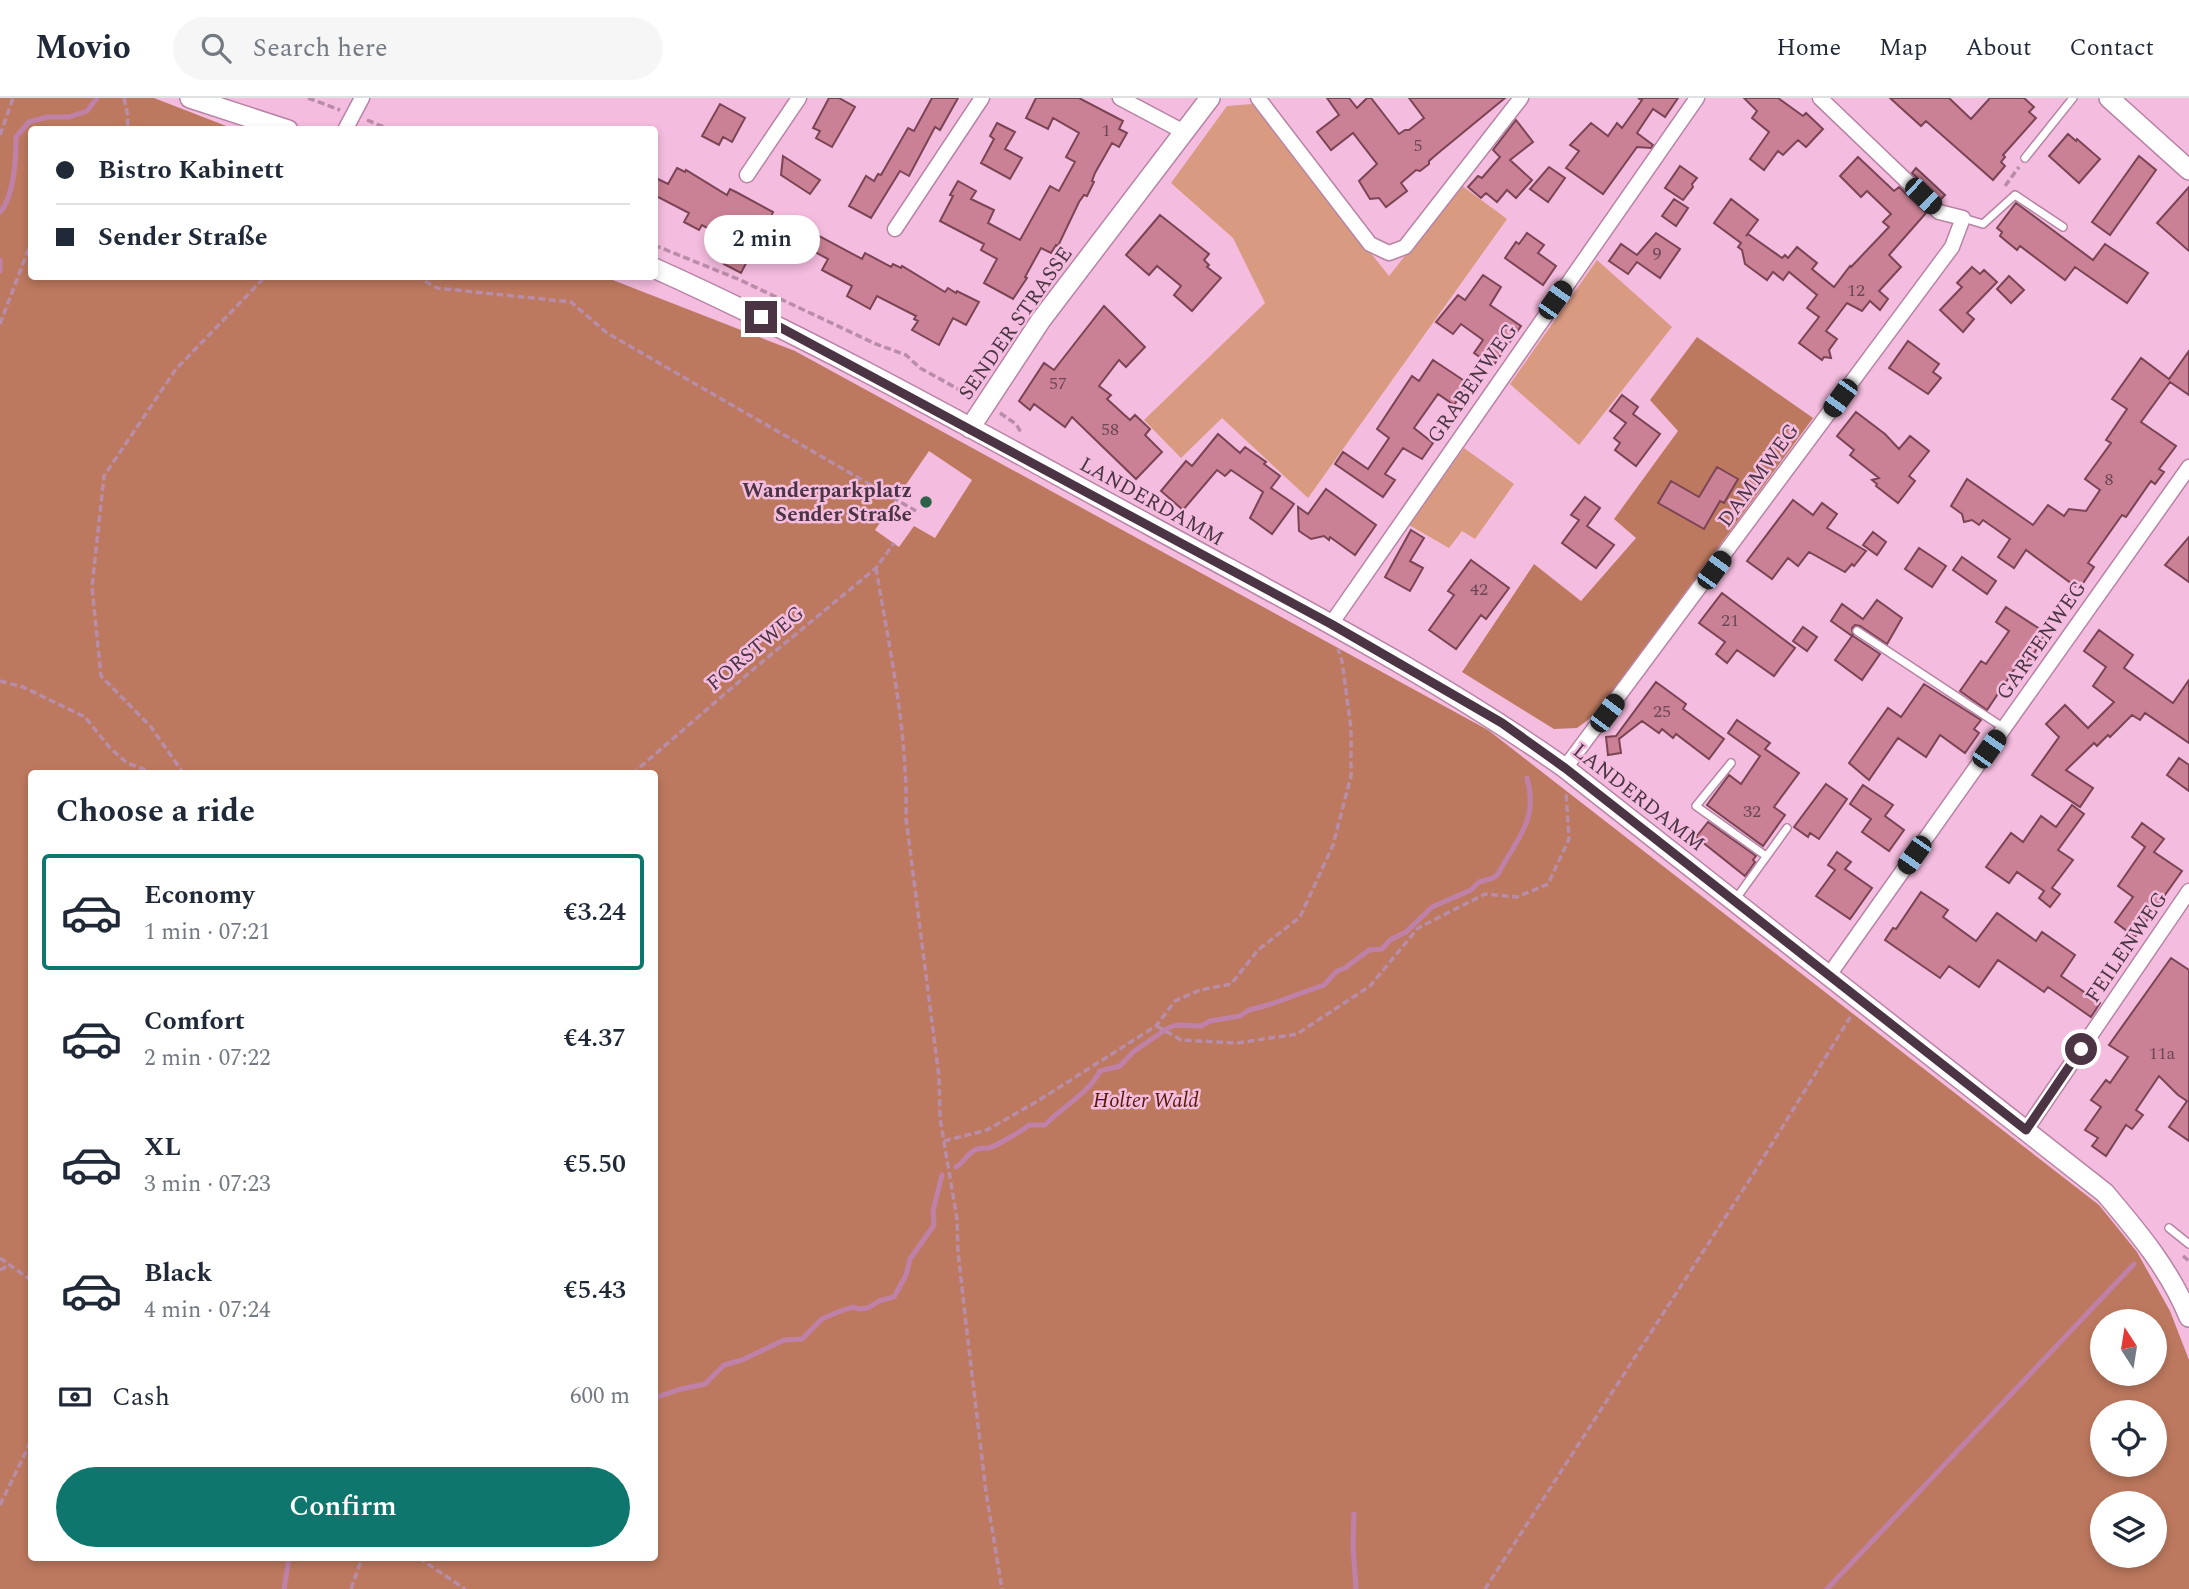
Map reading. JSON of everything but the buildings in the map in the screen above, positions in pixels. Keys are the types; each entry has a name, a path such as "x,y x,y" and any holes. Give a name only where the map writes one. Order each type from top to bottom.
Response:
{"main road":[{"path":"190,98 276,126"},
{"name":"SENDER STRASSE","path":"658,270 802,337 970,428 1041,320 1210,98"},
{"path":"2109,98 2189,170"},
{"name":"LANDERDAMM","path":"970,428 1331,624 1502,723 1565,768 2105,1193 2150,1247 2189,1317"}],"street":[{"path":"346,126 362,98"},
{"path":"747,175 799,98"},
{"path":"895,229 982,98"},
{"path":"1121,98 1184,132"},
{"path":"1258,98 1370,244 1389,253 1405,247 1521,98"},
{"name":"GRABENWEG","path":"1331,624 1697,98"},
{"path":"1821,98 1939,212 1963,218"},
{"name":"DAMMWEG","path":"1565,768 1952,247 1963,218"},
{"name":"GARTENWEG","path":"1829,975 2189,467"},
{"name":"FEILENWEG","path":"2026,1130 2189,891"}],"lane":[{"path":"2025,158 2073,98"},
{"path":"1963,218 1983,224 2015,195 2063,227"},
{"path":"1857,631 2004,728"},
{"path":"1731,763 1696,806 1766,856"},
{"path":"1734,900 1787,828"},
{"path":"2169,1228 2189,1244"}],"path":[{"path":"0,135 13,98"},
{"path":"124,98 127,126"},
{"path":"658,247 738,279 876,344 906,355 920,368 973,397"},
{"path":"0,324 28,250"},
{"path":"181,770 150,727 101,676 92,587 104,476 176,369 262,280"},
{"path":"423,280 437,288 570,302 607,333 916,510"},
{"name":"FORSTWEG","path":"637,770 876,568 894,544"},
{"path":"876,568 901,717 907,784 906,818 939,1077 940,1118 957,1219 958,1252 986,1492 1002,1589"},
{"path":"944,1141 987,1130 1158,1027 1175,1001 1200,990 1231,984 1258,950 1300,917 1333,845 1351,776 1351,728 1342,662 1331,624"},
{"path":"0,681 23,687 85,717 110,748 127,763 146,770"},
{"path":"1158,1027 1181,1040 1237,1043 1297,1034 1370,986 1418,928 1485,894 1517,897 1548,884 1569,839 1565,768"},
{"path":"1485,1589 1744,1188 1861,999"},
{"path":"0,1258 28,1278"},
{"path":"0,1270 9,1265"},
{"path":"0,1505 28,1447"},
{"path":"351,1589 361,1561"},
{"path":"424,1561 466,1589"}],"shaded area":[{"path":"1252,104 1389,276 1461,185 1507,219 1308,498 1222,418 1181,458 1144,420 1265,303 1233,238 1171,183 1227,106"},
{"path":"1597,260 1672,327 1579,445 1510,384"},
{"path":"1464,448 1514,484 1475,539 1462,531 1449,548 1409,525"}],"green space":[{"name":"Holter Wald","path":"0,98 154,98 226,126 28,126 28,280 613,280 795,351 1488,730 2099,1205 2137,1252 2170,1311 2189,1360 2189,1589 0,1589","holes":["929,451 972,480 935,538 914,526 899,547 875,530"]},
{"path":"1697,337 1813,418 1596,714 1577,728 1554,729 1462,672 1534,564 1581,601 1636,538 1614,519 1678,431 1650,400"}],"waterway":[{"path":"0,212 11,187 16,137 29,122 48,117 69,117 87,111 97,98"},
{"path":"0,260 0,271"},
{"path":"956,1167 975,1150 993,1147 1029,1125 1045,1125 1082,1093 1100,1071 1120,1066 1133,1052 1168,1028 1177,1025 1201,1026 1210,1021 1240,1016 1249,1010 1324,985 1337,971 1369,950 1382,949 1390,940 1406,932 1432,907 1471,890 1479,882 1493,878 1519,839 1528,817 1530,793 1527,778"},
{"path":"658,1397 705,1384 724,1365 742,1360 784,1340 802,1339 822,1319 838,1312 853,1307 868,1308 879,1301 894,1297 906,1275 910,1259 934,1225 933,1211 942,1175"},
{"path":"1827,1589 2134,1264"},
{"path":"1354,1514 1356,1589"},
{"path":"284,1589 289,1561"}],"place":[{"name":"Wanderparkplatz Sender Straße","path":"926,502"}],"route":[{"path":"761,317 1331,624 1502,723 1565,768 2026,1130 2081,1049"}]}
